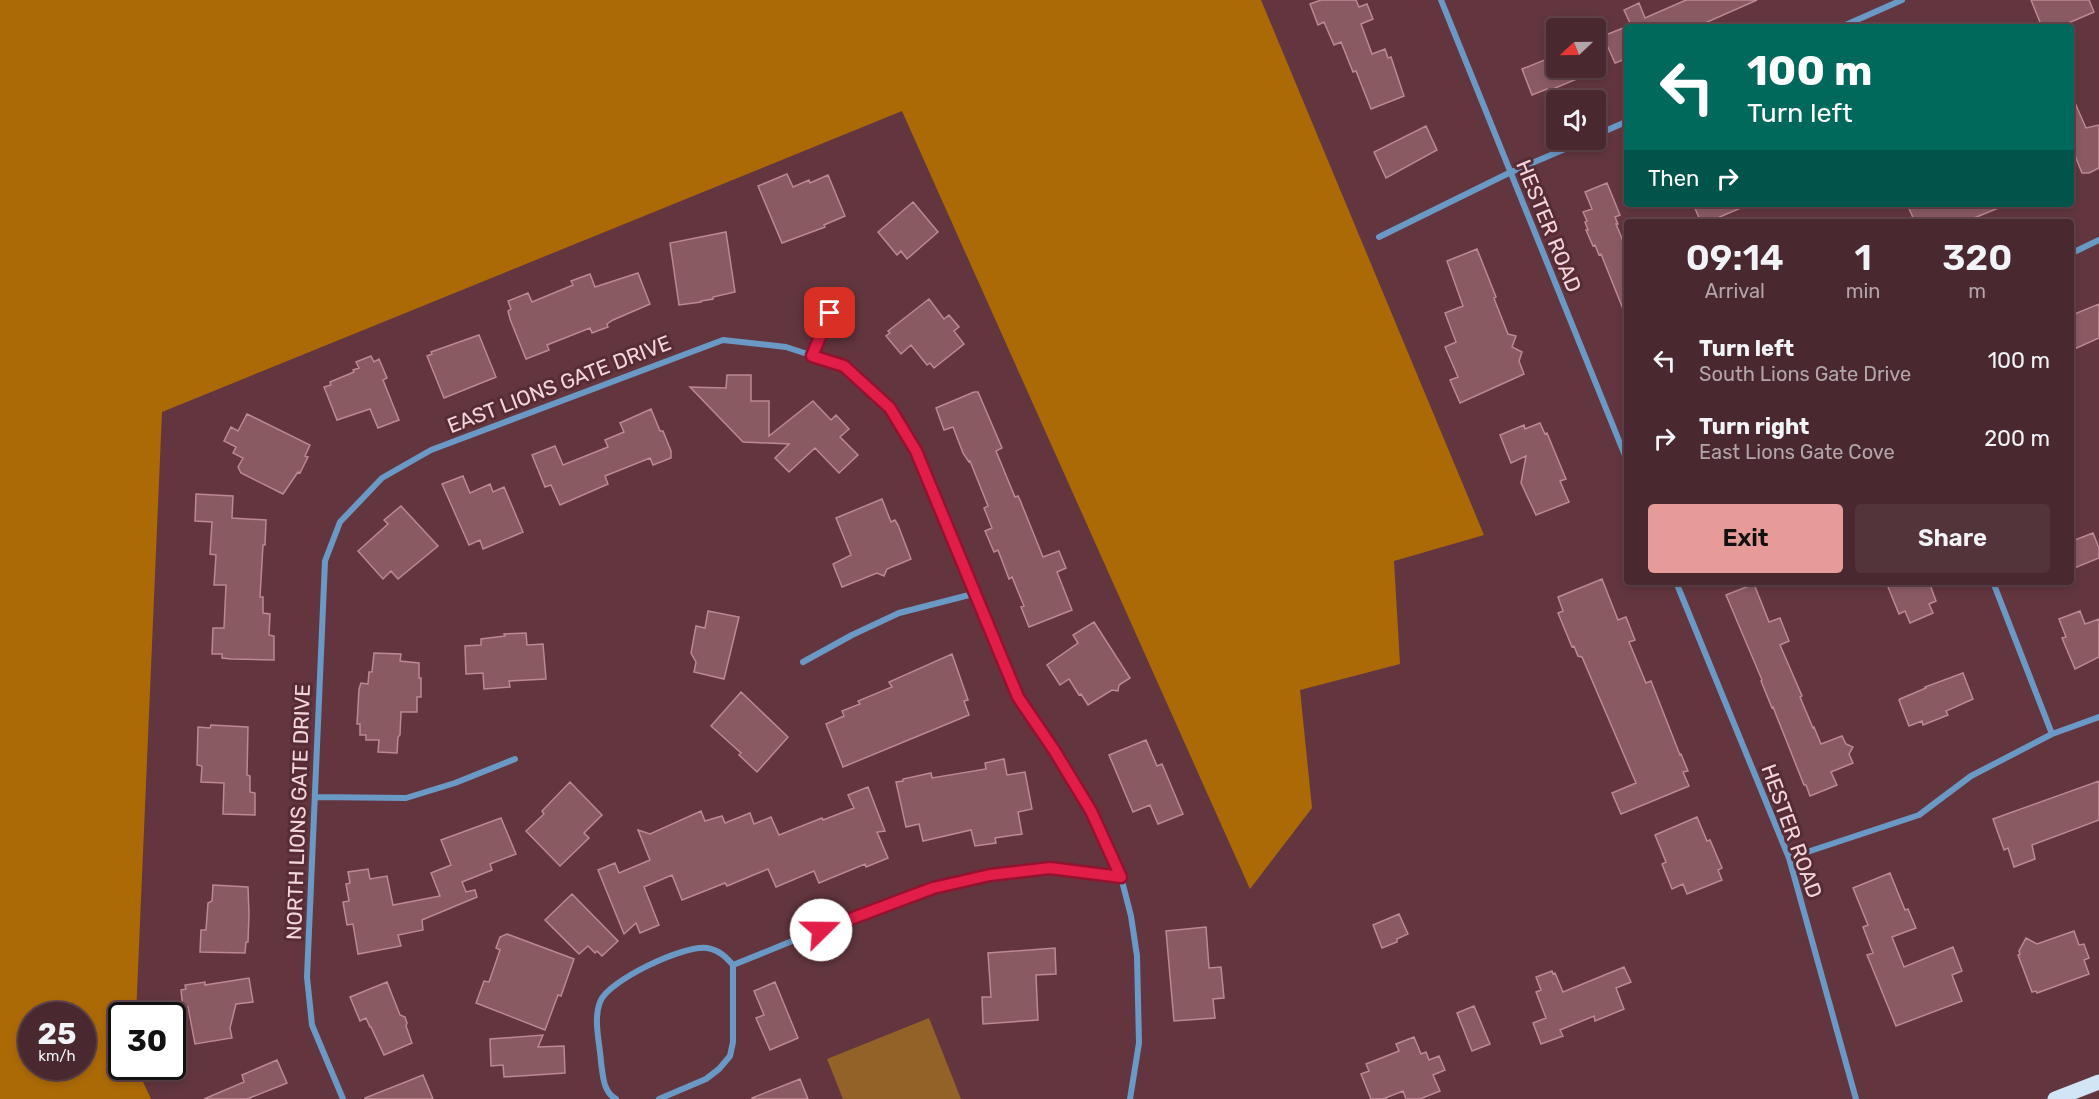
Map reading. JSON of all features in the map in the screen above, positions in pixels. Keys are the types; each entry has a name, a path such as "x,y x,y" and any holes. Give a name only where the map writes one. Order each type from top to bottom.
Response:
{"main road":[{"path":"2055,1099 2099,1082"}],"street":[{"name":"HESTER ROAD","path":"1441,0 1624,453"},
{"path":"1848,24 1902,0"},
{"path":"1606,131 1624,123"},
{"path":"1379,237 1509,173 1563,150"},
{"path":"2074,252 2099,240"},
{"path":"812,356 838,292"},
{"name":"EAST LIONS GATE DRIVE","path":"340,522 382,478 431,450 723,340 786,347 844,366 890,408 916,451 1018,697 1091,811 1121,877 1131,916 1137,956 1139,1043 1130,1099"},
{"name":"NORTH LIONS GATE DRIVE","path":"340,522 325,561 307,976 312,1025 343,1099"},
{"name":"HESTER ROAD","path":"1677,585 1789,858 1856,1099"},
{"path":"1994,585 2052,734"},
{"path":"803,662 899,613 974,594"},
{"path":"1789,858 1919,815 1971,776 2052,734 2099,717"},
{"path":"315,797 406,798 455,783 516,759"},
{"path":"733,965 924,891 979,877 1050,868 1121,877"},
{"path":"616,1099 611,1096 603,1082 597,1020 600,1002 607,991 620,981 657,962 691,948 708,948 724,954 733,965 733,1042 730,1056 706,1079 659,1099"}],"shaded area":[{"path":"0,0 1261,0 1484,535 1394,561 1400,664 1300,690 1312,808 1250,889 902,111 162,412 137,1002 108,1002 108,1080 142,1080 151,1099 0,1099"},
{"path":"929,1018 961,1099 843,1099 827,1059"}],"building":[{"path":"1321,0 1356,0 1359,7 1367,4 1373,19 1361,24 1372,54 1385,49 1388,58 1391,57 1404,96 1371,109 1356,71 1353,72 1341,42 1334,45 1324,22 1318,25 1310,4"},
{"path":"1686,0 1757,0 1703,24 1631,24 1624,10 1639,3 1645,18"},
{"path":"2031,0 2089,0 2094,12 2066,24 2041,24"},
{"path":"1624,28 1624,60 1615,63 1606,43 1606,35"},
{"path":"1546,59 1546,78 1579,78 1532,95 1522,69"},
{"path":"2074,101 2086,128 2099,125 2099,168 2089,173 2082,173 2074,153"},
{"path":"1426,126 1437,150 1386,178 1374,152"},
{"path":"787,174 793,187 828,175 845,216 824,225 825,227 782,243 758,186"},
{"path":"1607,183 1620,215 1615,217 1624,243 1624,312 1601,254 1599,255 1595,245 1593,246 1586,230 1588,230 1585,222 1587,221 1583,212 1592,209 1585,192"},
{"path":"913,202 938,232 907,259 901,251 897,255 878,232"},
{"path":"1694,207 1743,207 1715,219 1700,219"},
{"path":"1908,207 2001,207 1974,219 1914,219"},
{"path":"726,232 735,292 701,302 679,305 670,243"},
{"path":"1477,249 1508,334 1516,336 1512,347 1522,352 1519,361 1524,374 1460,403 1450,380 1458,377 1445,347 1456,342 1445,313 1463,306 1447,261"},
{"path":"638,273 650,304 613,320 607,324 608,327 592,333 590,328 547,345 549,350 526,359 510,319 508,311 511,309 508,301 528,293 532,302 573,285 571,281 590,274 595,287"},
{"path":"929,299 944,319 949,315 959,327 954,331 964,344 934,368 930,363 927,365 911,345 901,354 886,336 890,333 888,331"},
{"path":"2099,304 2099,338 2074,349 2074,314"},
{"path":"479,335 496,377 444,398 427,356 432,354 431,352"},
{"path":"371,356 374,362 379,359 387,378 383,380 399,420 378,428 370,409 337,420 324,387 354,372 353,370 359,368 356,362"},
{"path":"727,375 751,375 751,401 769,401 769,436 813,401 831,420 836,415 849,429 840,437 858,455 839,473 815,448 789,472 775,458 789,444 743,442 690,387 726,388"},
{"path":"978,392 1002,448 996,451 1015,497 1018,496 1020,500 1043,557 1059,551 1066,568 1057,572 1072,610 1029,627 1021,607 1024,606 1012,577 1009,579 998,550 994,552 985,531 992,528 984,508 988,506 970,461 963,453 953,427 944,430 936,408"},
{"path":"651,409 660,431 663,431 671,451 671,458 653,465 650,458 605,476 608,484 560,505 551,485 545,487 532,455 555,446 563,465 608,447 605,440 624,432 620,423"},
{"path":"247,414 310,445 305,456 308,457 300,473 298,472 283,494 241,473 238,467 243,458 233,453 236,447 224,441 231,427 238,431"},
{"path":"1540,423 1545,434 1547,433 1566,479 1560,481 1569,502 1536,515 1521,483 1526,456 1511,463 1500,435 1524,425 1525,429"},
{"path":"463,476 470,493 490,484 493,492 504,487 523,532 483,549 480,540 469,545 442,484"},
{"path":"196,494 233,496 232,518 266,520 260,597 263,597 263,613 270,614 269,635 274,636 274,660 231,659 222,658 222,654 212,654 213,628 224,628 226,585 214,585 216,555 210,554 212,522 195,521"},
{"path":"882,499 891,522 895,520 898,525 911,559 887,569 884,576 877,573 842,587 833,564 851,555 836,518"},
{"path":"401,506 438,546 398,579 391,571 383,579 358,551 388,524 384,520"},
{"path":"2093,533 2099,548 2099,558 2074,568 2074,540"},
{"path":"1602,579 1618,620 1626,617 1635,640 1629,642 1646,683 1651,681 1688,771 1683,772 1689,786 1621,814 1612,793 1636,783 1582,657 1578,656 1574,646 1572,647 1558,613 1563,611 1558,597"},
{"path":"1754,585 1769,622 1780,618 1789,641 1780,645 1821,744 1842,736 1846,744 1853,747 1849,754 1853,763 1831,772 1837,785 1810,796 1726,595"},
{"path":"1887,585 1930,585 1936,601 1929,604 1933,613 1910,623 1905,611 1899,614"},
{"path":"708,611 739,617 724,679 694,672 696,662 691,653 696,626 705,628"},
{"path":"2080,611 2085,624 2099,619 2099,657 2075,669 2062,638 2066,637 2059,619"},
{"path":"1094,622 1130,678 1119,685 1118,691 1112,690 1088,705 1069,679 1060,685 1047,665 1078,643 1073,635"},
{"path":"526,633 527,645 543,644 546,679 509,681 510,687 484,689 483,673 466,674 465,646 481,645 481,639 505,636 504,634"},
{"path":"374,653 401,654 400,661 419,663 421,697 417,697 417,712 401,712 397,753 378,752 379,740 366,740 366,735 360,735 360,724 357,724 359,689 361,683 368,684"},
{"path":"952,654 968,700 964,701 969,715 843,767 826,724 844,716 842,711 860,704 858,701 892,687 889,682"},
{"path":"1963,673 1973,699 1946,711 1948,715 1923,725 1922,721 1909,726 1900,699"},
{"path":"741,692 788,737 757,772 739,755 741,753 711,726"},
{"path":"211,725 248,727 247,775 250,776 250,792 255,793 255,815 223,814 224,783 201,782 202,766 197,765 198,727 210,728"},
{"path":"1146,740 1157,766 1162,764 1183,814 1158,824 1150,805 1133,812 1109,755"},
{"path":"1004,759 1007,775 1025,772 1032,809 1018,812 1022,834 995,838 996,843 975,846 971,830 923,841 919,824 906,827 896,782 931,773 932,778 986,769 985,763"},
{"path":"2099,781 2099,820 2032,845 2035,859 2014,867 2008,848 2004,850 1993,819"},
{"path":"570,782 602,815 584,833 589,838 560,866 526,831 544,814 542,811"},
{"path":"868,787 885,831 877,832 888,858 866,867 865,864 819,883 814,871 776,887 768,869 727,886 725,883 682,900 672,875 644,887 659,925 640,933 636,923 624,934 598,870 615,863 619,873 650,860 638,830 650,834 701,811 705,821 722,816 725,823 750,813 754,824 771,817 779,835 854,808 848,795"},
{"path":"1697,817 1722,868 1718,870 1722,880 1687,894 1683,884 1672,889 1662,864 1666,862 1655,835"},
{"path":"501,818 516,854 490,864 492,870 462,882 466,892 475,890 477,897 422,920 423,930 398,935 401,946 358,954 353,924 347,925 343,902 349,901 346,884 350,883 348,872 368,869 370,879 387,876 393,905 440,896 431,873 451,865 441,840"},
{"path":"1890,873 1905,910 1908,909 1916,928 1892,937 1904,967 1953,947 1962,971 1952,975 1962,1001 1896,1026 1867,955 1873,953 1863,927 1868,925 1853,888"},
{"path":"213,885 248,887 248,942 246,942 245,953 200,952 201,930 206,930 208,903 212,901"},
{"path":"572,894 618,941 602,956 588,946 579,954 545,920"},
{"path":"1399,914 1408,934 1397,939 1397,942 1382,948 1373,925"},
{"path":"1206,927 1209,968 1221,967 1224,998 1213,999 1215,1018 1174,1021 1166,931"},
{"path":"2074,931 2079,945 2084,944 2089,958 2084,960 2089,974 2037,993 2032,992 2018,955 2026,938 2037,944"},
{"path":"507,934 574,959 561,996 558,995 545,1030 476,1003 484,981 489,982 500,950 496,948 500,937"},
{"path":"1055,948 1056,974 1036,975 1038,1020 983,1024 982,997 991,997 988,953"},
{"path":"1624,967 1631,982 1616,988 1624,1009 1595,1021 1594,1016 1560,1030 1563,1036 1541,1044 1533,1023 1546,1018 1536,992 1541,990 1536,977 1552,971 1563,992"},
{"path":"249,978 253,1002 236,1004 230,1028 232,1038 195,1044 188,1007 186,1007 186,1002 182,1002 181,990 186,989 185,985 205,982 205,985"},
{"path":"387,982 400,1015 405,1017 412,1043 384,1055 366,1018 360,1021 350,997"},
{"path":"775,982 798,1038 770,1050 756,1018 764,1015 754,991"},
{"path":"1474,1006 1490,1044 1472,1051 1457,1013"},
{"path":"543,1035 538,1047 564,1046 565,1073 504,1077 503,1065 491,1066 490,1039"},
{"path":"1414,1037 1421,1054 1426,1052 1429,1060 1439,1056 1445,1070 1433,1075 1440,1091 1420,1099 1406,1099 1403,1091 1383,1099 1371,1099 1361,1074 1369,1071 1366,1064 1399,1051 1396,1044"},
{"path":"277,1060 287,1083 247,1099 204,1099 244,1082 242,1075"},
{"path":"423,1075 433,1099 365,1099 365,1098"},
{"path":"800,1079 808,1099 752,1099 752,1098"}],"route":[{"path":"821,930 933,888 990,875 1050,868 1121,877 1091,811 1018,697 916,451 890,408 844,366 812,356 830,313"}]}
